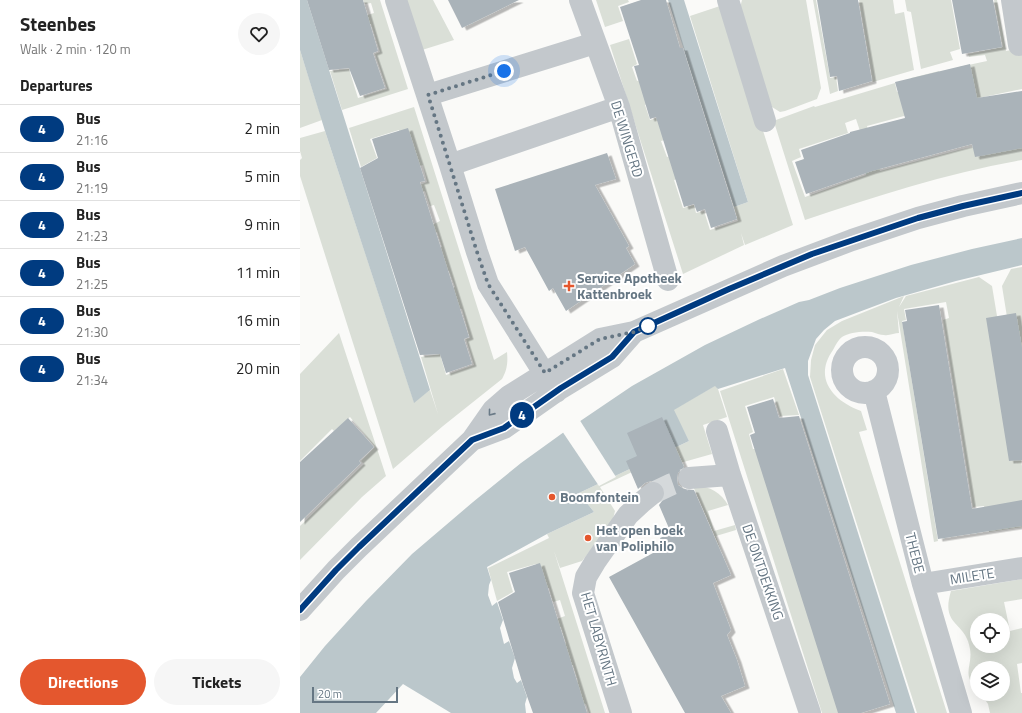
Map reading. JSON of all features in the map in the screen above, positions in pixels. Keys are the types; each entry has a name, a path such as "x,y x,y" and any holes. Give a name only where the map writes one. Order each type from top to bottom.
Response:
{"street":[{"path":"396,0 488,284 556,392"},
{"name":"DE WINGERD","path":"580,0 619,107 668,280"},
{"path":"728,0 765,121"},
{"path":"1012,0 1019,44"},
{"path":"428,95 595,43"},
{"path":"450,165 619,107"},
{"path":"300,610 359,547 472,440 493,410 509,396 600,339 634,332 735,286 819,251 918,218 1022,193"},
{"path":"472,440 504,428 556,392 612,357 634,332"},
{"name":"THEBE","path":"874,391 923,584 961,713"},
{"name":"DE ONTDEKKING","path":"717,431 730,475 810,713"},
{"path":"689,478 730,475"},
{"name":"HET LABYRINTH","path":"621,713 583,593 584,585 586,577 592,567 628,516 653,493"},
{"name":"MILETE","path":"923,584 1022,568"}],"shaded area":[{"path":"300,0 307,0 430,390 414,403 300,50"},
{"path":"363,0 380,0 408,89 342,110 330,71 349,69 358,98 387,89 375,54 380,52 371,24 366,23 364,16 374,13 371,3 365,4"},
{"path":"406,0 433,0 454,40 422,50"},
{"path":"596,0 628,0 629,2 618,6 623,21 605,27"},
{"path":"668,0 684,0 748,202 734,207"},
{"path":"742,0 806,0 821,88 817,99 780,112 772,107 764,89 740,8"},
{"path":"813,0 816,0 830,78 836,77 838,91 830,94"},
{"path":"859,0 893,0 895,14 904,12 914,70 873,82"},
{"path":"905,0 951,0 960,49 950,52 953,60 921,69 911,12 907,11"},
{"path":"994,0 997,0 1006,51 1022,48 1022,89 941,106 867,126 869,135 862,137 856,119 845,123 848,133 799,149 801,157 792,161 805,197 866,175 862,163 876,158 880,171 959,150 1022,136 1022,160 940,178 858,202 805,220 774,122 814,106 815,107 895,83 897,92 912,88 911,78 939,71 942,84 959,67 987,61 985,55 969,57 968,54 1003,47"},
{"path":"723,5 793,225 745,245 741,233 744,245 683,274 610,45 629,39 637,64 632,67 637,81 642,80 649,103 645,105 650,120 673,113 672,138 661,141 667,157 686,152 684,177 674,180 683,208 694,205 696,213 704,211 710,230 738,221 734,207 748,202 690,16"},
{"path":"300,50 322,120 300,128"},
{"path":"414,107 494,360 507,352 507,363 502,379 443,426 393,469 300,176 300,160 302,158 300,151 300,138 325,131 414,402 430,390 438,414 421,357 440,354 446,375 474,365 466,339 470,338 462,309 456,310 450,289 455,287 449,271 445,271 438,249 442,247 437,232 432,233 430,226 440,221 434,205 430,206 425,191 420,193 418,186 427,182 423,165 417,167 407,155 399,130 370,139 377,158 361,167 349,128"},
{"path":"1022,238 1022,265 956,281 896,298 835,321 816,339 808,361 808,375 915,713 896,713 785,368 718,389 715,386 674,410 689,441 579,493 594,512 547,534 487,567 491,580 488,595 492,606 497,602 503,620 500,628 504,644 509,641 515,658 512,668 514,678 517,683 521,680 527,697 525,704 526,713 451,713 403,684 376,713 300,713 300,677 325,646 412,554 521,463 632,386 705,345 799,302 809,300 840,288 911,265"},
{"path":"1022,267 1022,410 1002,286 1011,269"},
{"path":"979,277 992,286 1022,466 1022,527 989,532 984,506 973,507 943,320 949,318 946,302 904,309 906,320 902,321 938,541 934,542 897,311 899,333 881,335 872,332 860,332 845,335 841,338 827,360 825,370 829,387 835,395 851,407 861,411 867,430 859,432 947,713 917,713 810,377 811,360 815,345 827,330 842,321 904,296 899,307 906,296"},
{"path":"339,333 386,476 362,497 300,560 300,526 364,464 361,461 375,447 350,417 334,431 332,429 300,461 300,374"},
{"path":"783,369 799,415 780,416 774,397 745,406 753,432 749,434 753,449 758,449 842,713 822,713 720,391"},
{"path":"716,385 727,417 703,425 712,454 680,463 675,452 600,487 615,511 612,523 582,561 560,568 554,551 605,713 589,713 586,704 581,706 574,683 578,681 573,665 568,666 561,644 566,643 561,627 556,628 554,620 565,616 560,600 553,602 549,588 544,589 536,564 507,572 513,592 497,601 488,568 549,538 547,534 594,512 579,493 689,441 673,410"},
{"path":"693,486 714,490 722,496 728,505 708,511 714,531 735,525 736,530 716,536 721,551"},
{"path":"1022,579 1022,599 1004,602 1006,613 970,613 970,649 968,640 964,633 951,618 948,603 951,591"},
{"path":"1022,628 1022,663 1017,664 1022,693 1022,713 990,713 986,701 1010,701 1010,661 970,661 971,653 1010,653 1010,631"},
{"path":"970,662 970,679 969,674"}],"pier":[{"path":"579,419 616,477 599,486 562,431"}],"building":[{"path":"307,0 363,0 378,51 373,53 385,88 360,96 349,68 329,70"},
{"path":"448,0 519,0 462,28"},
{"path":"641,0 666,0 680,48 683,48 737,219 711,228 705,209 697,212 694,204 684,207 656,117 650,119 634,66 639,65 620,7"},
{"path":"817,0 858,0 872,81 839,91 837,76 830,77"},
{"path":"952,0 993,0 1002,47 962,54"},
{"path":"970,64 977,98 1022,91 1022,148 975,157 972,144 872,171 806,194 795,162 804,159 801,150 850,132 905,118 895,82"},
{"path":"408,128 425,181 420,182 469,337 464,339 472,364 446,373 440,354 420,355 360,168 378,158 372,139"},
{"path":"607,153 616,179 595,185 629,246 626,248 635,264 566,311 553,288 549,291 525,247 515,251 495,189"},
{"path":"939,305 972,509 1022,500 1022,526 938,539 902,322 907,321 905,310"},
{"path":"1016,313 1022,348 1022,460 1009,461 986,318"},
{"path":"773,399 779,418 799,416 890,704 861,713 838,713 750,435 755,433 747,407"},
{"path":"662,417 684,467 678,473 678,485 684,489 694,490 731,575 713,583 731,630 727,635 745,686 721,696 731,713 685,713 609,577 664,547 660,538 671,533 659,505 665,497 663,485 658,481 651,481 645,483 638,489 626,461 637,456 627,433"},
{"path":"348,418 374,447 359,461 361,463 300,522 300,462"},
{"path":"540,563 587,713 533,713 523,685 498,602 515,592 509,573"}],"tunnel":[{"path":"653,493 689,478"}],"bus line":[{"name":"4","path":"300,610 359,547 472,440 504,428 561,388 612,357 634,332 783,266 873,232 963,206 1022,193"}],"place":[{"name":"Service Apotheek Kattenbroek","path":"569,286"},
{"name":"Boomfontein","path":"552,497"},
{"name":"Het open boek van Poliphilo","path":"588,538"}],"route":[{"path":"504,71 428,95 488,284 545,373 600,339 634,332 648,326"}]}
